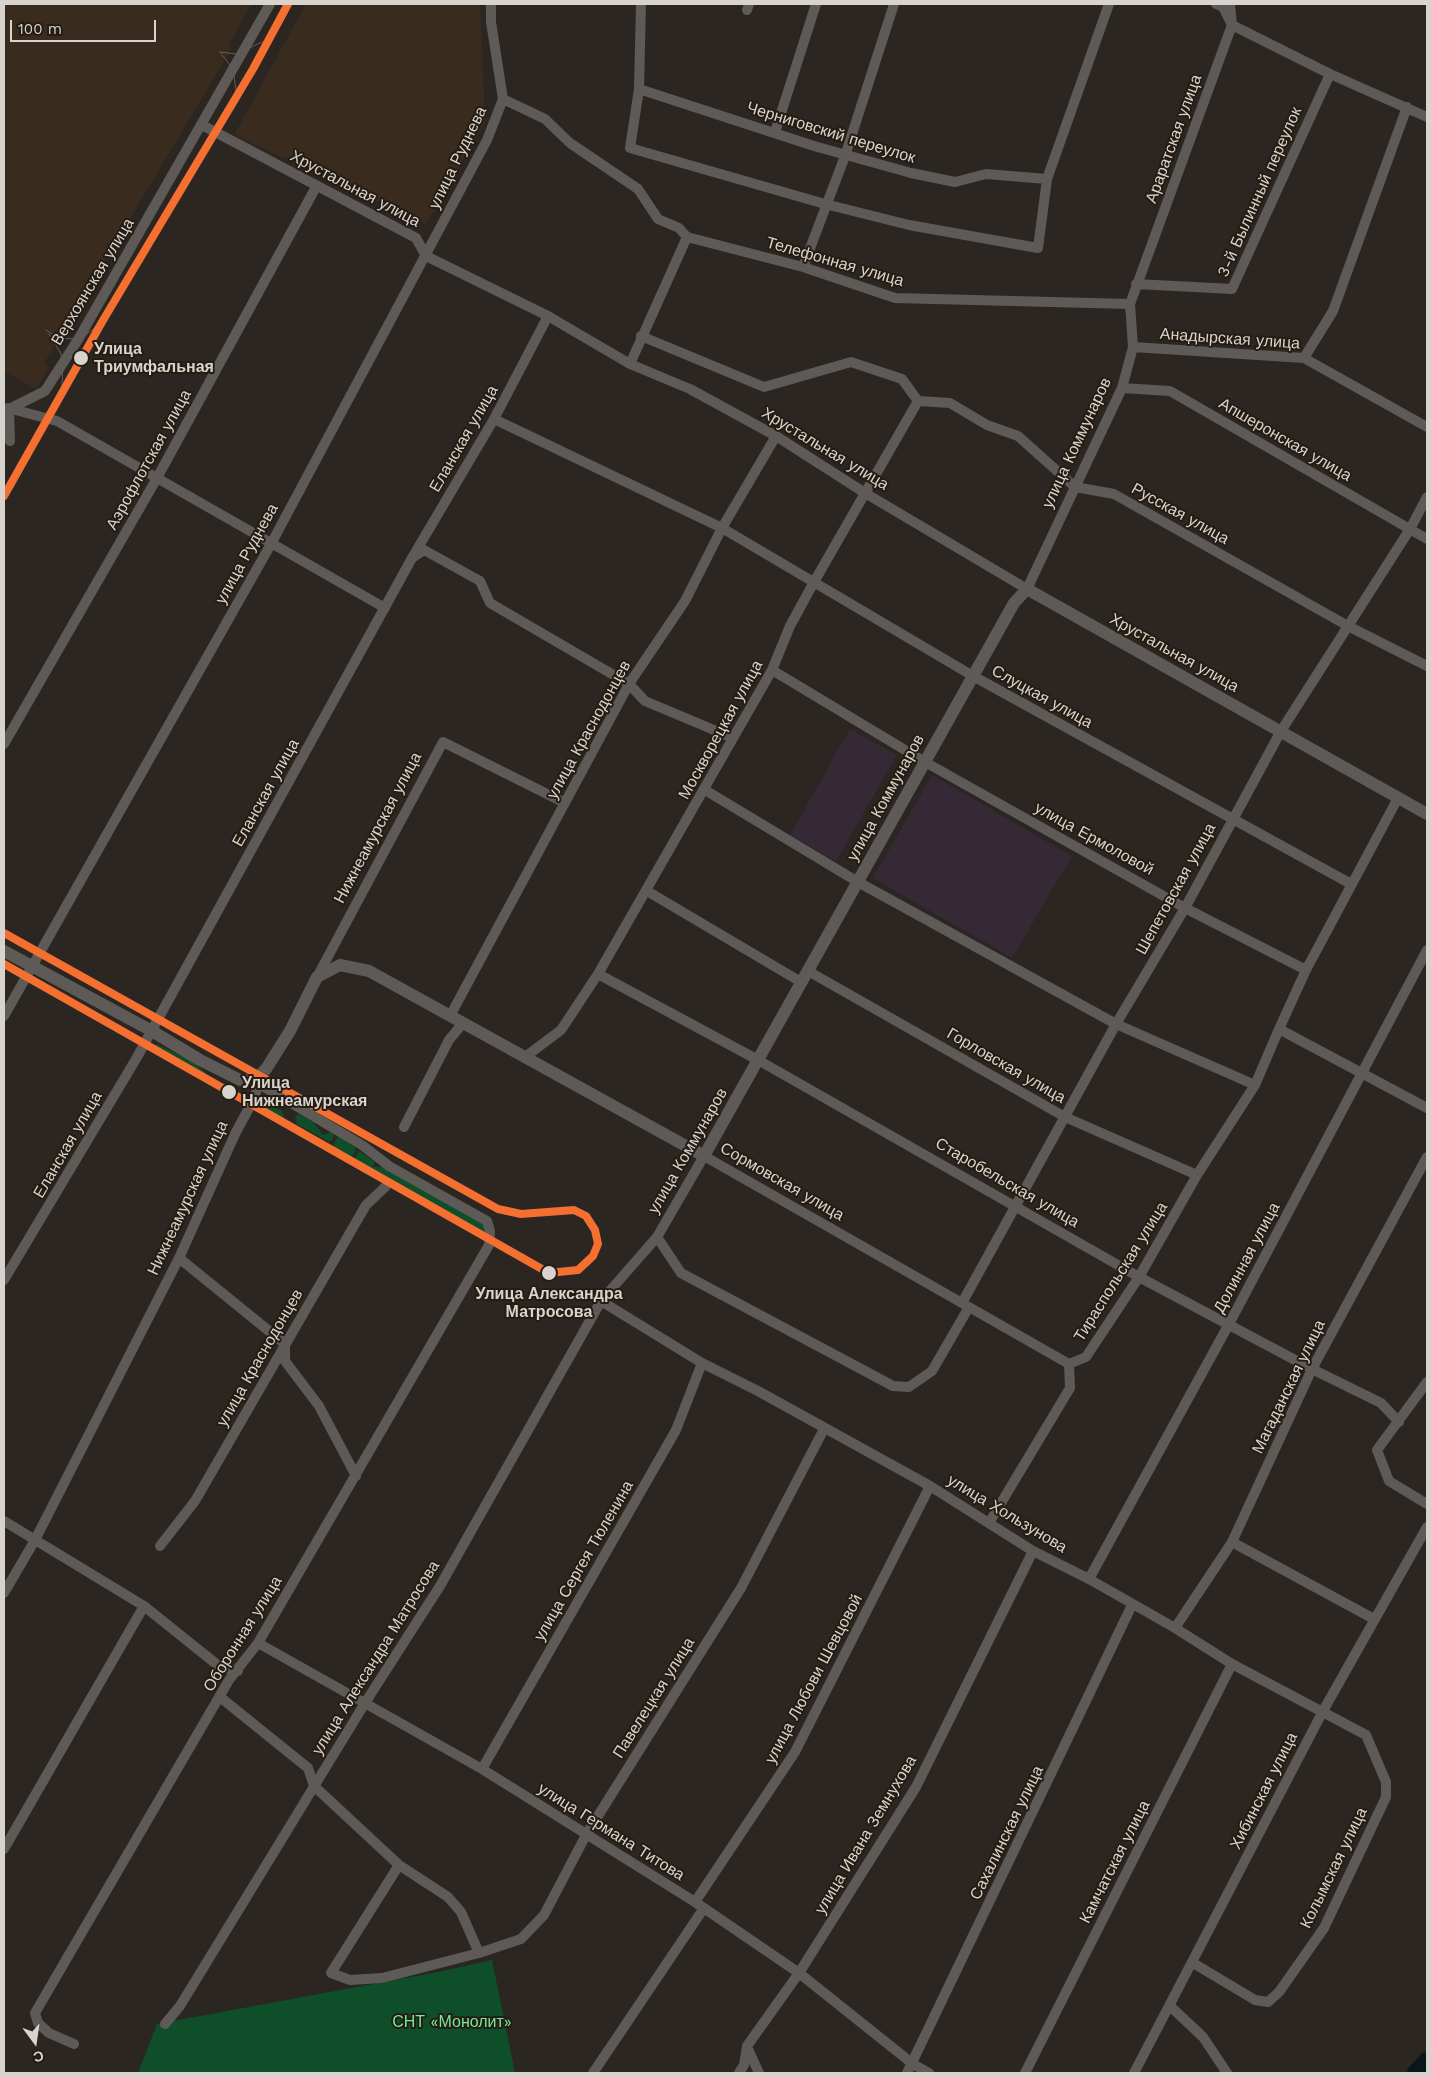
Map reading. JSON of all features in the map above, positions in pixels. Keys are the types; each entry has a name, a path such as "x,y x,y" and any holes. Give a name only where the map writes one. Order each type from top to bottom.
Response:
{"street":[{"name":"Верхоянская улица","path":"6,408 45,391 79,338 270,4"},
{"path":"491,4 491,22 502,99"},
{"path":"641,4 639,89 630,148 825,204 909,225 1038,248 1048,179 1109,4"},
{"path":"775,132 816,4"},
{"path":"803,267 825,204 845,156 894,4"},
{"path":"1216,4 1223,7 1232,25 1330,74 1427,117"},
{"name":"Араратская улица","path":"1136,284 1232,25 1230,4"},
{"name":"3-й Былинный переулок","path":"1136,284 1232,289 1330,74"},
{"name":"Черниговский переулок","path":"639,89 845,156 955,182 986,174 1048,179"},
{"name":"Телефонная улица","path":"502,99 545,119 570,143 638,189 658,219 679,228 687,237 803,267 895,298 1130,304"},
{"name":"улица Руднева","path":"4,1016 271,544 426,256 486,140 502,99"},
{"path":"1304,358 1333,311 1406,107"},
{"name":"Хрустальная улица","path":"202,125 316,187 416,238 426,256 548,316 630,364 690,389 776,436 1027,589 1427,814"},
{"name":"Аэрофлотская улица","path":"4,744 157,478 316,187"},
{"path":"630,364 687,237"},
{"name":"улица Коммунаров","path":"601,1301 657,1237 1014,603 1027,589 1122,388 1133,347 1130,304 1136,284"},
{"name":"Еланская улица","path":"4,1280 152,1031 412,558 494,419 548,316"},
{"path":"641,336 764,387 851,362 902,379 918,401 950,403 986,425 1018,436 1075,487"},
{"name":"Анадырская улица","path":"1133,347 1304,358 1427,427"},
{"name":"Апшеронская улица","path":"1122,388 1170,391 1427,538"},
{"name":"Москворецкая улица","path":"525,1057 561,1030 598,974 705,790 772,670 790,626 814,582 918,401"},
{"path":"10,441 6,408 57,421 385,608"},
{"name":"Слуцкая улица","path":"494,419 722,528 973,676 1351,884"},
{"name":"улица Краснодонцев","path":"450,1016 566,803 628,684 685,601 722,528 776,436"},
{"name":"Русская улица","path":"1075,487 1114,494 1348,626 1427,666"},
{"name":"Шепетовская улица","path":"657,1237 682,1273 893,1386 909,1387 932,1371 1016,1205 1116,1024 1185,908 1281,731 1410,529 1427,496"},
{"path":"412,558 424,550 480,582 490,603 628,684 645,701 733,738"},
{"name":"улица Ермоловой","path":"772,670 925,762 1185,908 1306,970"},
{"name":"Нижнеамурская улица","path":"4,1593 35,1540 179,1258 236,1132 255,1097 257,1087 254,1081 266,1069 290,1031 443,742 566,803"},
{"path":"705,790 858,882 1116,1024 1255,1085"},
{"path":"1398,798 1306,970 1279,1029 1427,1108"},
{"name":"Горловская улица","path":"647,890 1065,1117 1197,1175"},
{"name":"Долинная улица","path":"1089,1579 1229,1324 1427,950"},
{"path":"4,951 152,1031 226,1074 240,1080 254,1081"},
{"name":"Сормовская улица","path":"317,977 340,965 369,971 704,1156 1069,1364"},
{"name":"Старобельская улица","path":"598,974 758,1060 1016,1205 1139,1277 1312,1369 1381,1403 1399,1422"},
{"path":"404,1127 449,1040 463,1023"},
{"name":"Тираспольская улица","path":"1069,1364 1086,1357 1139,1277 1197,1175 1255,1085 1279,1029"},
{"name":"Оборонная улица","path":"74,2044 49,2032 38,2023 35,2013 229,1680 238,1671 258,1643 489,1246 490,1231 487,1222 389,1166 362,1144 254,1081"},
{"name":"Магаданская улица","path":"1175,1628 1232,1542 1312,1369 1427,1157"},
{"name":"улица Краснодонцев","path":"160,1546 195,1501 366,1206 386,1186"},
{"path":"179,1258 285,1344 285,1361 319,1406 356,1476"},
{"name":"улица Хользунова","path":"601,1301 702,1363 758,1391 930,1486 1033,1551 1089,1579 1175,1628 1232,1664 1366,1735 1386,1782 1386,1797"},
{"name":"улица Александра Матросова","path":"166,2024 180,2006 365,1702 440,1586 601,1301"},
{"name":"улица Сергея Тюленина","path":"482,1769 676,1430 702,1363"},
{"path":"990,1523 1070,1388 1069,1364"},
{"path":"1427,1382 1377,1450 1389,1481 1427,1504"},
{"name":"Павелецкая улица","path":"399,1866 331,1973 350,1980 382,1978 479,1953 521,1939 544,1915 586,1835 740,1588 824,1429"},
{"name":"улица Любови Шевцовой","path":"695,1902 795,1752 930,1486"},
{"path":"4,1521 144,1606 220,1668 238,1671"},
{"name":"Хибинская улица","path":"1134,2073 1323,1711 1427,1527"},
{"path":"1232,1542 1374,1619"},
{"name":"улица Ивана Земнухова","path":"739,2073 744,2065 747,2046 799,1973 916,1787 1033,1551"},
{"name":"Сахалинская улица","path":"907,2073 913,2064 1132,1605"},
{"path":"4,1849 144,1606"},
{"name":"улица Германа Титова","path":"258,1643 482,1769 695,1902 799,1973 913,2064 929,2073"},
{"name":"Камчатская улица","path":"1025,2073 1232,1664"},
{"path":"220,1697 308,1768 314,1786 399,1866 448,1897 461,1912 479,1953"},
{"name":"Колымская улица","path":"1193,1963 1254,2000 1268,2002 1279,1992 1324,1928 1386,1797"},
{"path":"593,2073 704,1908"},
{"path":"1170,2006 1203,2036 1227,2073"},
{"path":"747,2046 758,2073"}],"shaded area":[{"path":"4,4 251,4 229,45 232,48 44,363 49,368 36,389 4,371 4,324 16,330 4,323"},
{"path":"306,4 480,4 485,122 426,224 234,135"},
{"path":"850,729 897,755 836,861 790,835"},
{"path":"932,775 1072,856 1012,958 873,878"}],"green space":[{"path":"156,1044 189,1059 205,1072 206,1079 195,1076 152,1050"},
{"path":"262,1102 282,1111 285,1119 329,1145 326,1149 254,1109 256,1104"},
{"path":"298,1114 313,1122 323,1135 331,1132 334,1134 333,1139 329,1142 297,1124 295,1118"},
{"path":"338,1136 355,1147 355,1152 351,1158 332,1147"},
{"path":"359,1151 375,1162 372,1167 383,1167 484,1224 487,1232 485,1241 351,1164"},
{"name":"СНТ «Монолит»","path":"492,1960 515,2073 138,2073 157,2024 438,1972"}],"waterway":[{"path":"1416,2073 1427,2061"}],"tram line":[{"path":"220,52 236,54 262,42"},
{"path":"220,52 233,69 237,97"},
{"path":"46,330 59,338 75,339 87,334 102,322"},
{"path":"49,334 60,352 63,362 62,386"}],"transit line":[{"path":"4,496 102,322 253,69 288,4"},
{"path":"4,933 498,1209 521,1214 574,1210 586,1216 595,1230 598,1244 593,1256 578,1270 549,1273 4,964"}],"place":[{"name":"Улица Триумфальная","path":"81,358"},
{"name":"Улица Нижнеамурская","path":"229,1092"},
{"name":"Улица Александра Матросова","path":"549,1273"}]}
